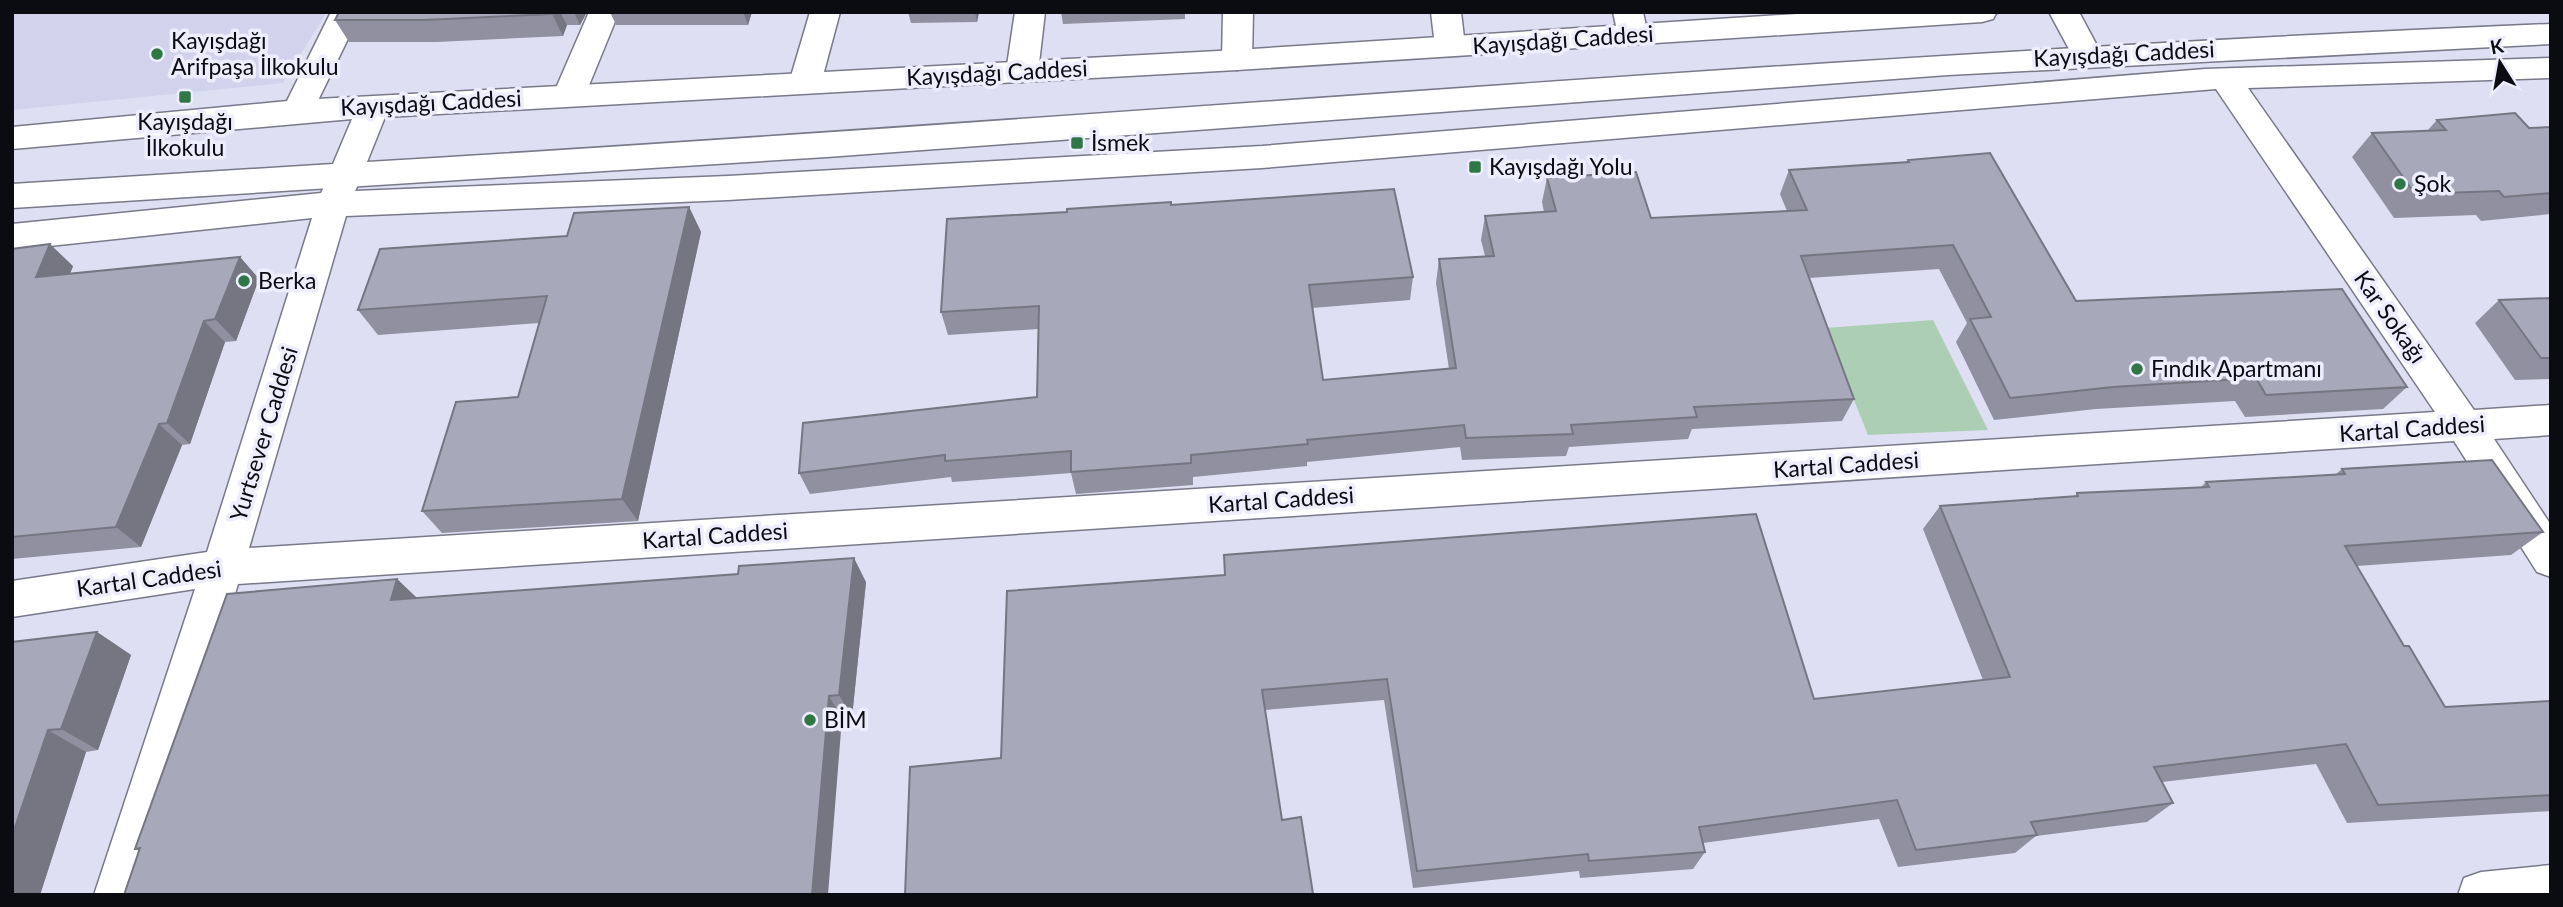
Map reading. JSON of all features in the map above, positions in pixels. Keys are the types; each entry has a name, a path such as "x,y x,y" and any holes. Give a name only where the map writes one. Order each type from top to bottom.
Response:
{"street":[{"path":"298,111 346,12"},
{"path":"569,95 604,12"},
{"path":"805,83 825,12"},
{"path":"1021,72 1030,12"},
{"path":"1237,60 1238,12"},
{"path":"1446,12 1451,46"},
{"name":"Kayışdağı Caddesi","path":"12,138 298,111 1451,46 1630,24 1982,12"},
{"path":"2064,12 2087,55"},
{"name":"Kayışdağı Caddesi","path":"12,196 340,188 860,143 2087,55 2551,34"},
{"path":"12,237 340,188 728,188 1262,157 2225,78 2551,68"},
{"name":"Kar Sokağı","path":"2225,78 2465,426 2551,560"},
{"name":"Yurtsever Caddesi","path":"117,895 223,567 340,188 373,107"},
{"name":"Kayışdağı Caddesi","path":"860,143 1053,169"},
{"name":"Kartal Caddesi","path":"12,599 223,567 2551,420"},
{"path":"2481,895 2551,888"}],"shaded area":[{"name":"Kayışdağı Arifpaşa İlkokulu","path":"12,12 327,12 283,83 12,110"}],"green space":[{"path":"1933,320 1988,430 1868,435 1825,328"}],"building":[{"path":"339,12 552,14 424,20 335,20"},
{"path":"2515,113 2529,128 2551,127 2551,193 2504,197 2499,191 2415,194 2372,133 2446,130 2437,120"},
{"path":"1990,153 2076,301 2342,289 2407,387 2266,395 2256,378 2113,387 2010,398 1970,319 1991,317 1953,245 1801,256 1854,399 1694,407 1697,417 1571,425 1573,434 1466,438 1464,425 1307,440 1308,444 1191,455 1191,463 1071,472 1071,451 945,461 945,455 799,473 803,423 1037,397 1039,306 941,312 947,219 1394,189 1413,277 1309,285 1323,380 1456,368 1439,259 1494,256 1485,216 1556,211 1547,178 1636,172 1651,218 1807,210 1789,170 1909,162 1908,160"},
{"path":"689,207 622,499 422,511 456,402 518,397 547,296 358,310 380,249 567,236 574,213"},
{"path":"50,244 36,277 240,257 215,319 204,321 167,423 159,424 116,527 12,537 12,249"},
{"path":"2551,298 2551,358 2541,358 2499,300"},
{"path":"2492,460 2543,532 2345,546 2404,646 2409,646 2445,707 2551,701 2551,795 2378,805 2346,744 2154,767 2173,803 2031,822 2037,835 1916,850 1897,800 1699,827 1705,852 1589,861 1588,854 1417,871 1387,679 1262,690 1282,820 1301,817 1313,894 905,895 910,767 1001,758 1007,591 1225,575 1224,555 1756,514 1814,699 2010,677 1940,506 2078,496 2077,493 2209,487 2206,482 2345,474 2342,469"},
{"path":"854,558 839,695 829,696 812,895 124,895 140,848 135,849 227,594 397,579 391,600 738,574 739,566"},
{"path":"97,632 61,729 48,730 12,836 12,642"}],"place":[{"name":"Kayışdağı Arifpaşa İlkokulu","path":"157,54"},
{"name":"Kayışdağı İlkokulu","path":"185,97"},
{"name":"İsmek","path":"1077,143"},
{"name":"Kayışdağı Yolu","path":"1475,167"},
{"name":"Şok","path":"2400,184"},
{"name":"Berka","path":"244,281"},
{"name":"Fındık Apartmanı","path":"2137,369"},
{"name":"BİM","path":"810,720"}]}
